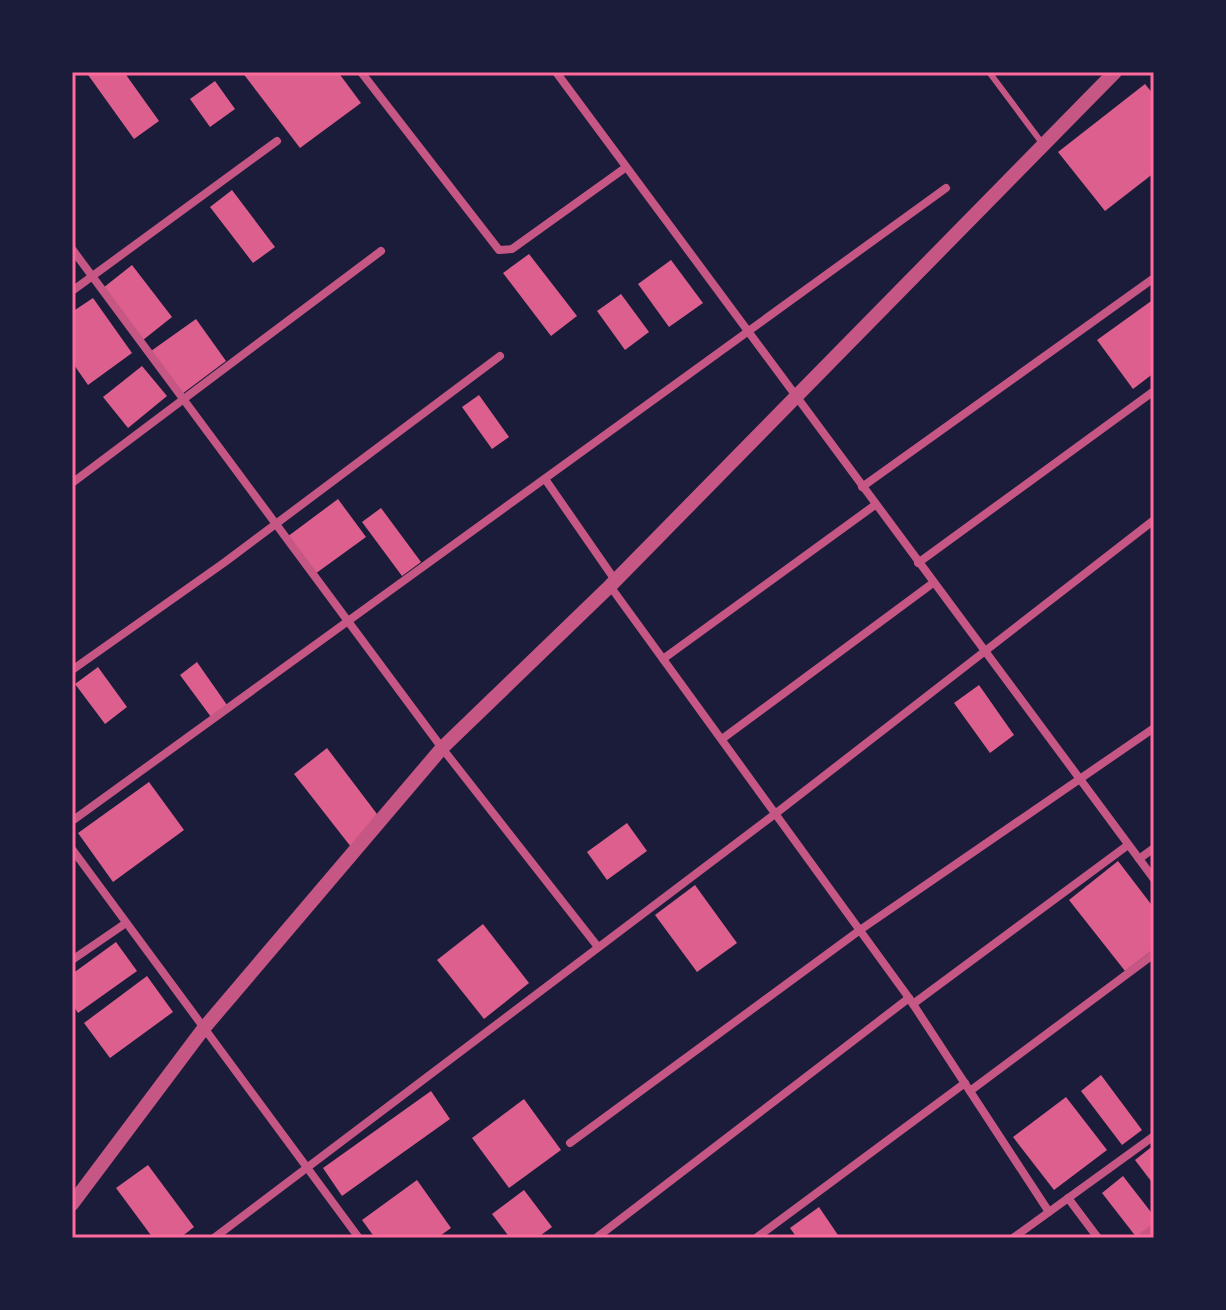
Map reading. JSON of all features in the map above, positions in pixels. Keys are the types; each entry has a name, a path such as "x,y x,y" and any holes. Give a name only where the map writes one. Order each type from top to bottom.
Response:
{"street":[{"path":"361,72 499,250 512,249 625,168"},
{"path":"556,72 1154,879"},
{"path":"72,1204 204,1028 442,748 612,583 1115,72"},
{"path":"72,291 277,141"},
{"path":"72,821 946,188"},
{"path":"72,249 442,748 598,947"},
{"path":"72,483 381,251"},
{"path":"862,487 1154,278"},
{"path":"72,670 276,524 500,356"},
{"path":"918,563 1154,391"},
{"path":"545,479 663,659 911,1001 1049,1212"},
{"path":"663,659 875,505"},
{"path":"214,1238 775,814 983,649 1154,520"},
{"path":"722,739 933,583"},
{"path":"570,1143 860,930 1081,782 1154,728"},
{"path":"596,1238 911,1001 1128,845"},
{"path":"1139,859 1154,848"},
{"path":"72,849 359,1238"},
{"path":"72,960 126,923"},
{"path":"756,1238 1154,954"},
{"path":"1013,1238 1154,1136"},
{"path":"1068,1198 1098,1238"},
{"path":"1140,1238 1154,1228"}],"lane":[{"path":"989,72 1043,145"}],"building":[{"path":"86,72 124,72 159,121 134,139"},
{"path":"242,72 338,72 361,103 300,148"},
{"path":"215,81 235,109 210,127 190,99"},
{"path":"1145,84 1154,95 1154,173 1105,211 1058,152"},
{"path":"232,190 275,247 253,263 210,207"},
{"path":"529,254 577,316 551,336 503,273"},
{"path":"671,260 703,303 669,327 638,284"},
{"path":"132,265 172,317 143,340 103,288"},
{"path":"621,294 649,332 625,350 597,311"},
{"path":"93,298 132,353 88,385 72,362 72,312"},
{"path":"1154,299 1154,373 1133,389 1097,340"},
{"path":"196,319 226,361 182,394 151,351"},
{"path":"142,366 167,396 128,428 103,397"},
{"path":"479,395 509,437 492,449 462,407"},
{"path":"338,499 366,537 315,574 287,537"},
{"path":"381,508 421,562 402,576 362,522"},
{"path":"197,662 227,705 211,717 180,675"},
{"path":"98,667 127,707 105,724 75,684"},
{"path":"979,685 1014,735 990,753 954,703"},
{"path":"327,748 377,814 351,847 294,774"},
{"path":"149,782 184,830 113,882 78,833"},
{"path":"627,823 647,851 607,880 587,852"},
{"path":"1118,861 1154,908 1154,949 1125,971 1069,900"},
{"path":"695,885 737,943 697,972 655,915"},
{"path":"483,924 529,983 484,1019 437,960"},
{"path":"116,942 137,971 78,1013 72,1004 72,974"},
{"path":"147,976 173,1012 110,1058 84,1023"},
{"path":"1101,1075 1142,1130 1122,1145 1081,1091"},
{"path":"431,1091 450,1119 342,1196 323,1168"},
{"path":"1066,1097 1107,1150 1054,1190 1013,1137"},
{"path":"524,1099 561,1150 509,1188 472,1138"},
{"path":"1154,1145 1154,1185 1135,1160"},
{"path":"148,1165 194,1227 180,1238 153,1238 116,1188"},
{"path":"1123,1176 1154,1216 1154,1226 1137,1238 1102,1193"},
{"path":"417,1180 451,1228 437,1238 375,1238 362,1220"},
{"path":"524,1190 552,1227 537,1238 510,1238 492,1214"},
{"path":"819,1207 840,1238 797,1238 790,1228"}]}
